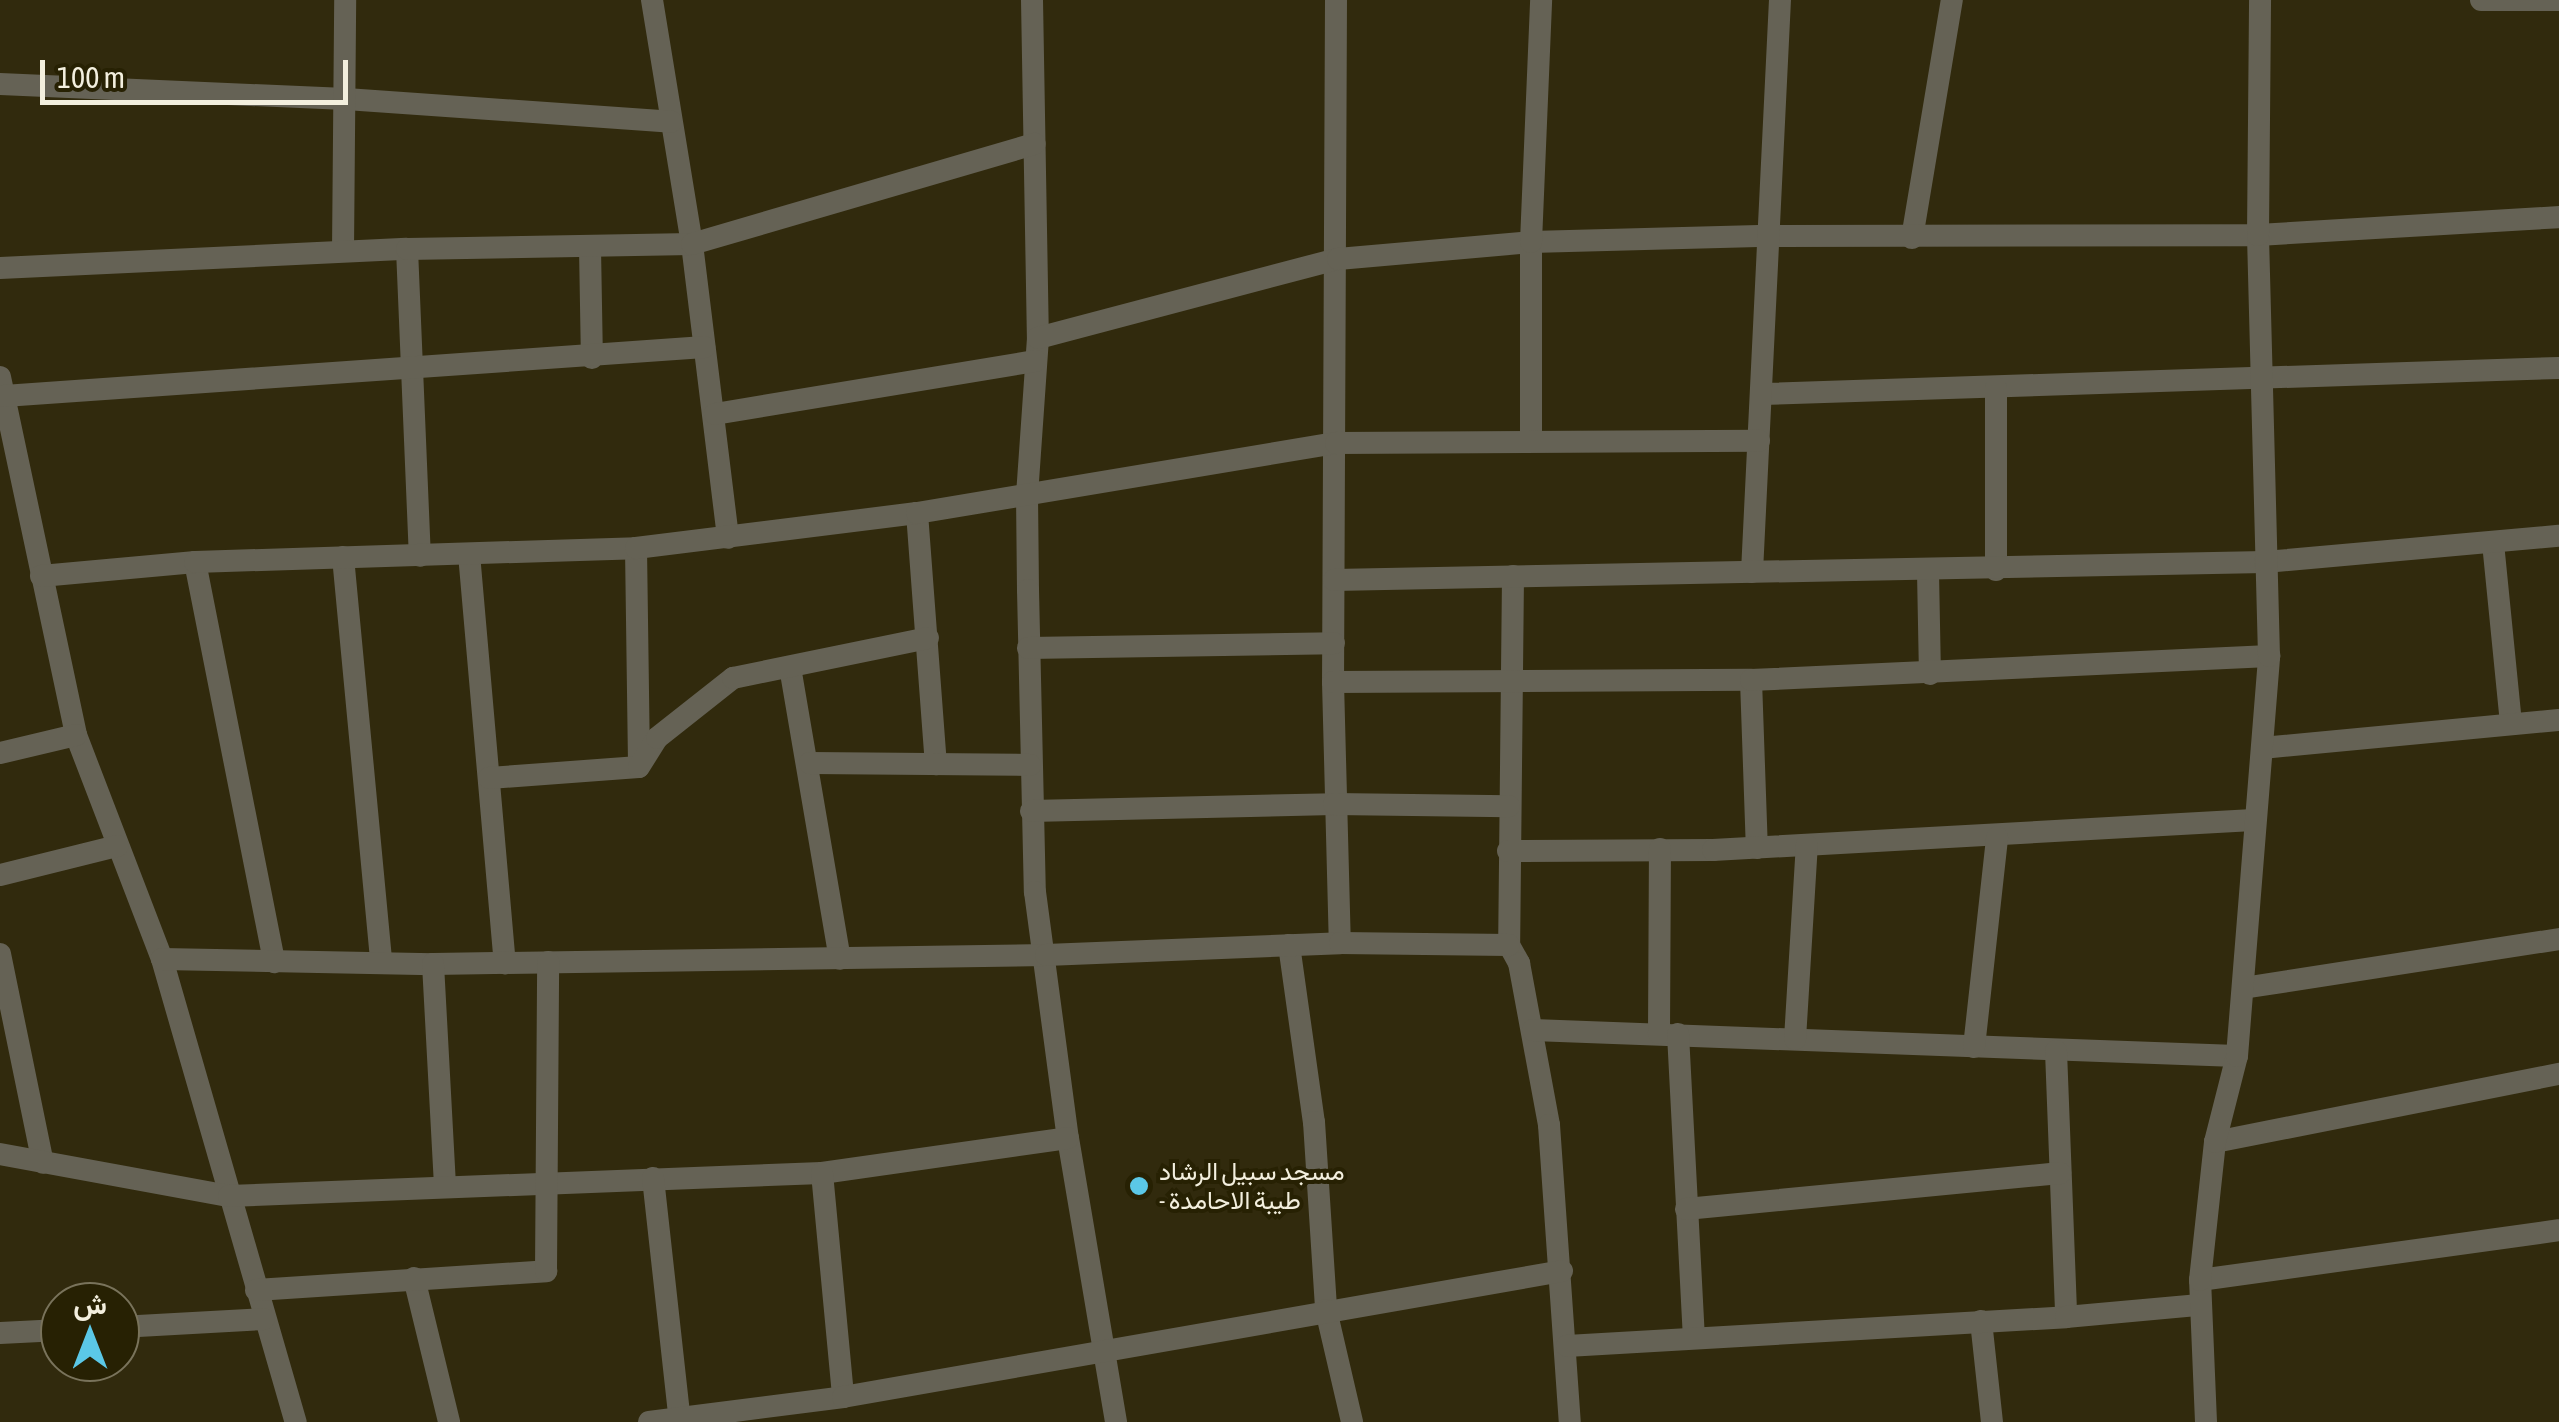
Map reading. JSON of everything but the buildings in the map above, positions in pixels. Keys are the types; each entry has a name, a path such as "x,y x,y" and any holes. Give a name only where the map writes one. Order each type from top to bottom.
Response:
{"street":[{"path":"343,251 344,0"},
{"path":"652,0 692,244 728,538"},
{"path":"1032,0 1037,350 1027,495 1035,892 1068,1138 1116,1422"},
{"path":"1336,0 1338,260 1333,682 1340,943"},
{"path":"1531,439 1531,242 1542,0"},
{"path":"1752,572 1780,0"},
{"path":"1912,238 1953,0"},
{"path":"2206,1422 2200,1280 2214,1142 2238,1056 2253,820 2269,656 2258,234 2260,0"},
{"path":"2481,0 2559,0"},
{"path":"0,84 346,99 671,122"},
{"path":"0,268 343,251 692,244 1034,144"},
{"path":"715,414 1037,350 1338,260 1531,242 1768,236 2258,234 2559,216"},
{"path":"590,248 592,358"},
{"path":"408,249 420,556"},
{"path":"296,1422 162,958 76,735 41,576 8,455 2,386 592,358 704,347"},
{"path":"1762,394 2264,381 2559,368"},
{"path":"1996,388 1996,570"},
{"path":"41,576 196,562 636,548 917,514 1336,443 1531,439 1759,442"},
{"path":"917,514 936,764"},
{"path":"1334,580 1928,572 2265,562 2559,536"},
{"path":"2493,544 2510,723"},
{"path":"636,548 639,768"},
{"path":"469,554 505,963"},
{"path":"343,557 381,961"},
{"path":"196,562 274,962"},
{"path":"1928,572 1930,674"},
{"path":"1513,576 1509,945 1519,963 1549,1125 1570,1422"},
{"path":"639,768 656,738 733,678 928,638"},
{"path":"1028,648 1334,644"},
{"path":"1333,682 1751,680 2269,656"},
{"path":"790,667 810,763 840,959"},
{"path":"1751,680 1756,848"},
{"path":"2262,748 2559,720"},
{"path":"0,753 76,735"},
{"path":"810,763 1030,765"},
{"path":"489,778 639,768"},
{"path":"1031,811 1334,804 1509,806"},
{"path":"1508,851 1756,848 1997,838 2253,820"},
{"path":"1974,1047 1997,838"},
{"path":"1794,1039 1808,845"},
{"path":"0,874 117,846"},
{"path":"1660,849 1668,1033 1694,1336"},
{"path":"2243,988 2559,939"},
{"path":"162,958 432,964 1046,955 1340,943 1509,945"},
{"path":"1289,945 1314,1122 1326,1310 1352,1422"},
{"path":"0,954 43,1164"},
{"path":"256,1290 546,1270 548,962"},
{"path":"432,964 445,1187"},
{"path":"1533,1030 2238,1056"},
{"path":"2056,1051 2066,1317"},
{"path":"2214,1142 2559,1074"},
{"path":"0,1154 229,1196 822,1173 1068,1138"},
{"path":"822,1173 843,1397"},
{"path":"1686,1209 2060,1173"},
{"path":"653,1178 680,1420"},
{"path":"2200,1280 2559,1230"},
{"path":"648,1422 843,1397 1562,1270"},
{"path":"414,1278 449,1422"},
{"path":"1567,1346 2066,1317 2199,1305"},
{"path":"140,1326 264,1320"},
{"path":"1981,1321 1992,1422"},
{"path":"0,1334 40,1331"}],"place":[{"name":"مسجد سبيل الرشاد - طيبة الاحامدة","path":"1139,1186"}]}
